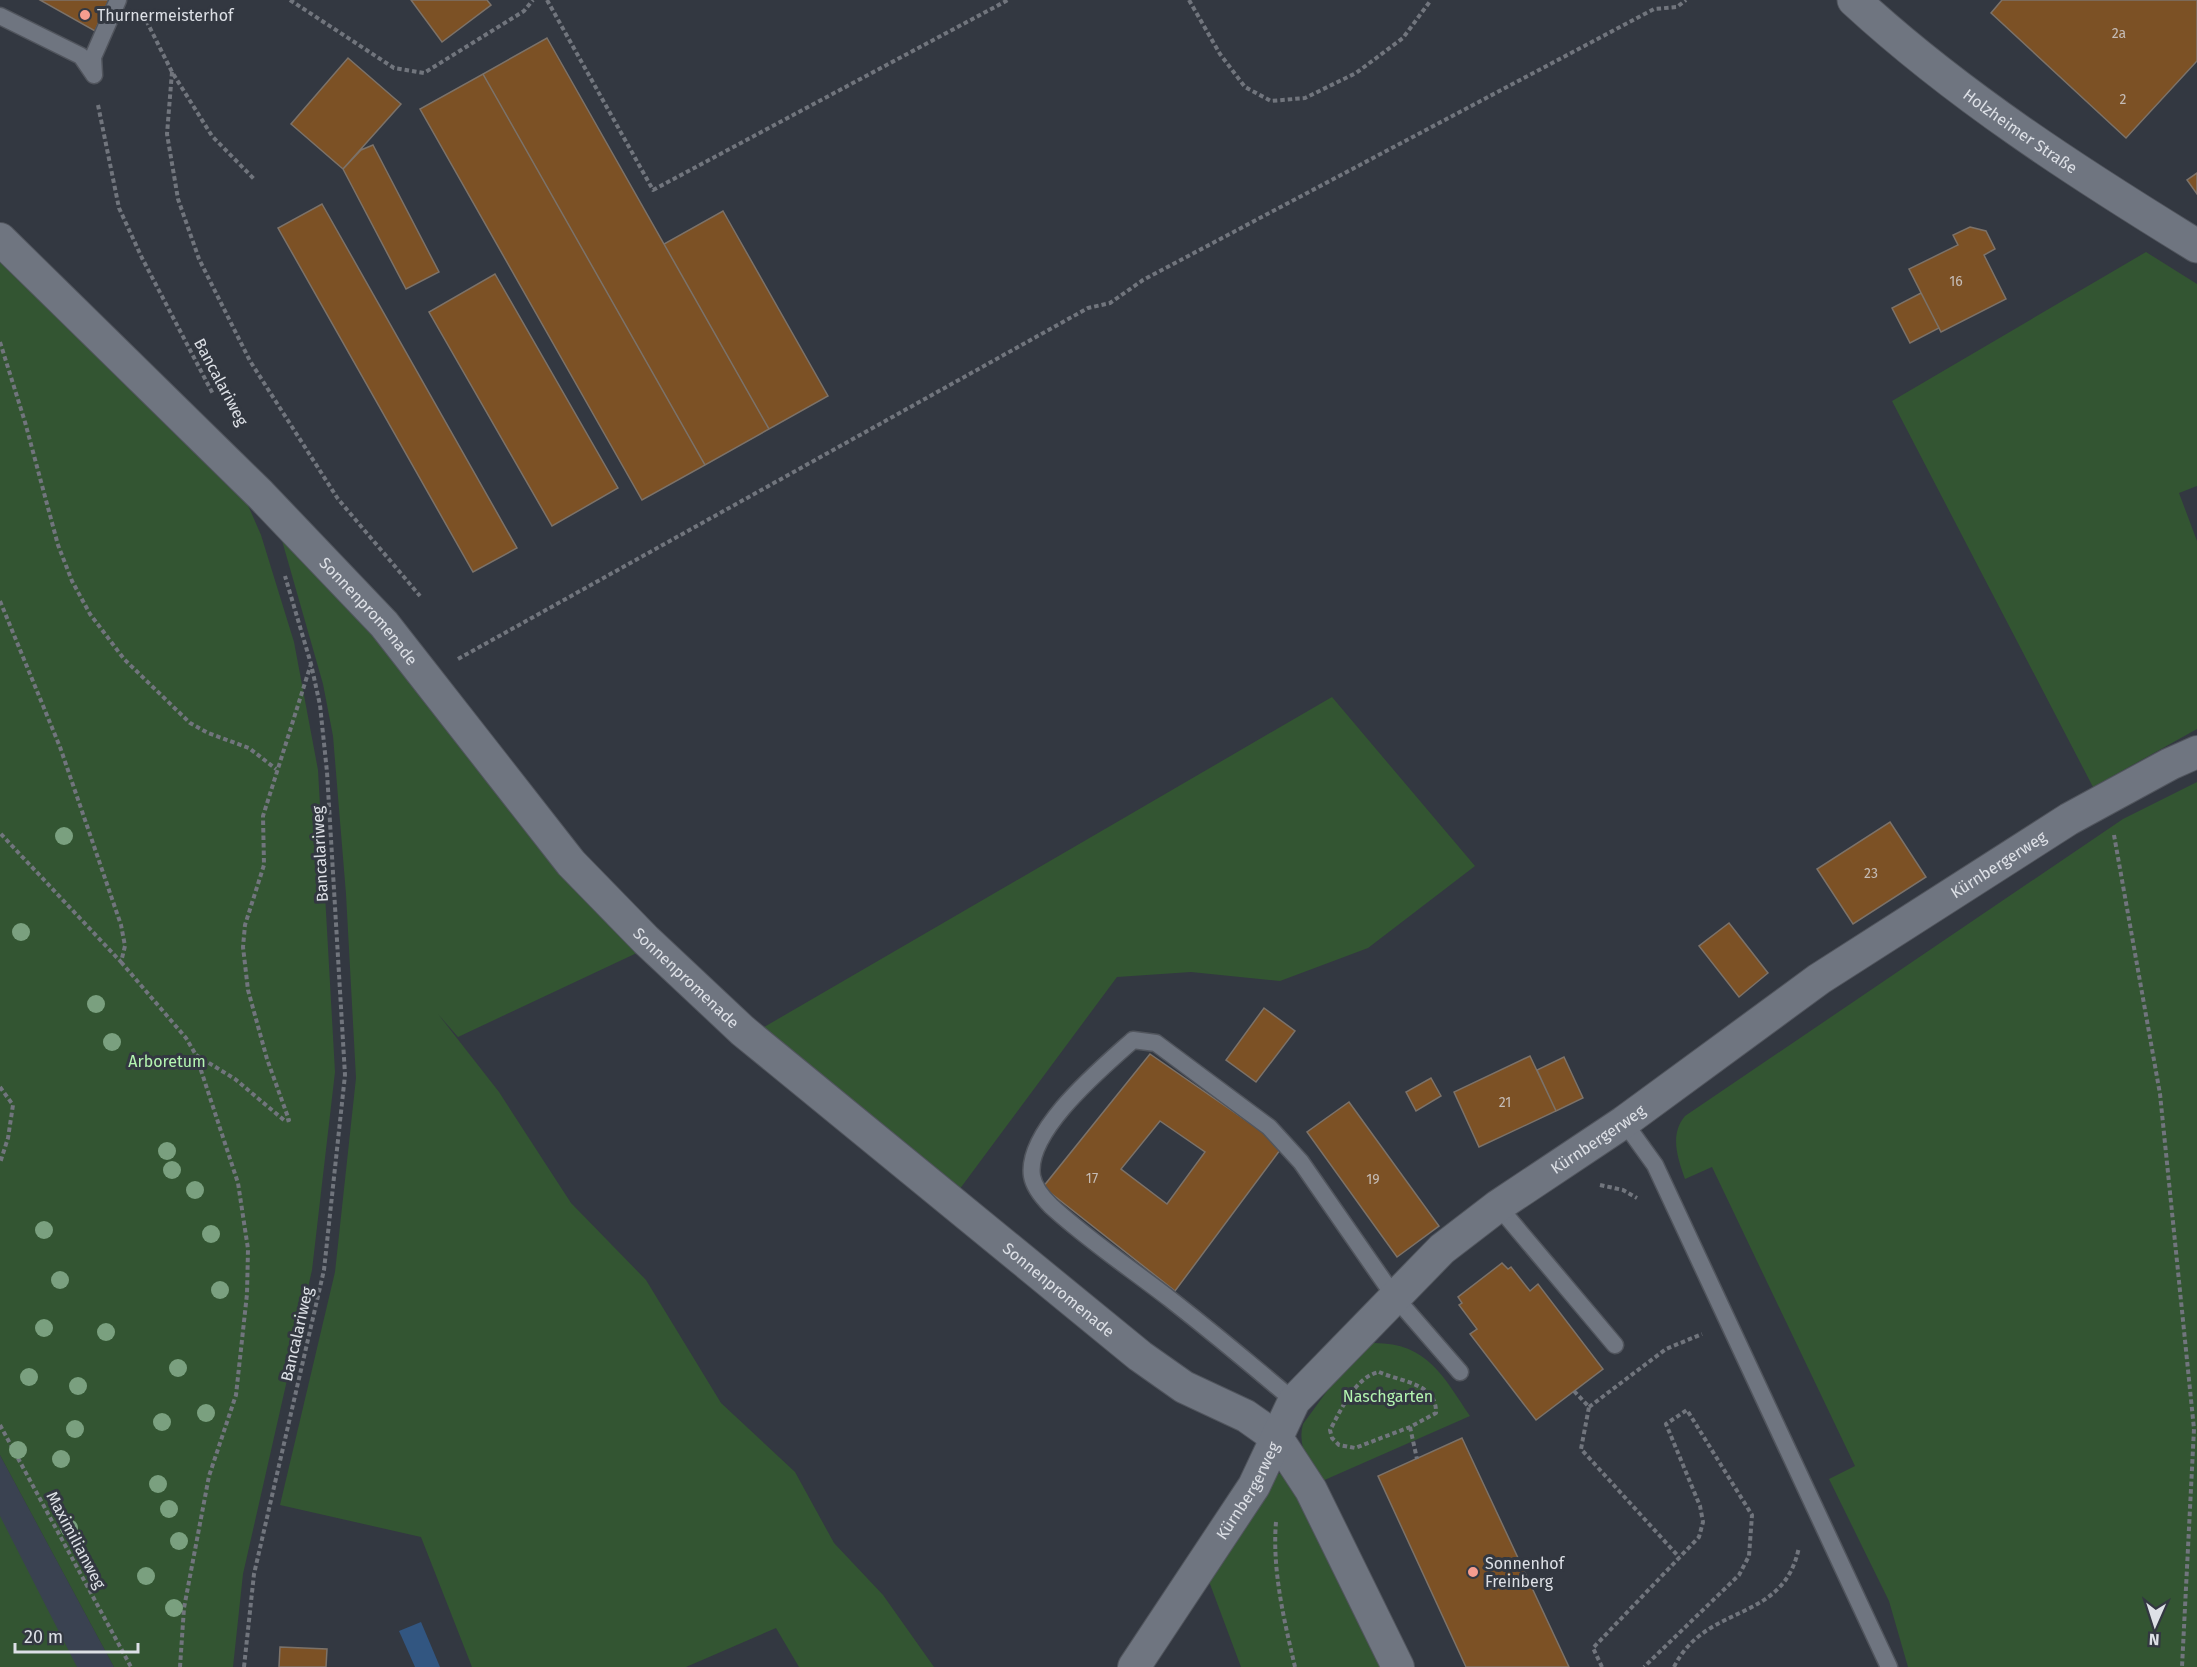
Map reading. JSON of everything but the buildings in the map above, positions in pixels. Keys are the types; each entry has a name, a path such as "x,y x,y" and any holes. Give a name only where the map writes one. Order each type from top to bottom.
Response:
{"street":[{"name":"Holzheimer Straße","path":"1854,0 1964,90 2124,201 2197,246"},
{"name":"Sonnenpromenade","path":"0,239 260,494 384,624 571,862 646,940 743,1031 1140,1356 1184,1387 1246,1416 1277,1438 1311,1490 1398,1667"},
{"name":"Kürnbergerweg","path":"1134,1667 1254,1486 1294,1401 1442,1249 1498,1206 1624,1122 1829,972 2069,819 2170,764 2197,752"}],"lane":[{"path":"94,75 93,57 118,0"},
{"path":"0,16 81,56 94,75"},
{"path":"1294,1401 1171,1300 1096,1244 1050,1205 1037,1190 1032,1175 1038,1145 1047,1129 1074,1097 1133,1040 1156,1044 1269,1127 1301,1162 1394,1296 1461,1372"},
{"path":"1624,1122 1655,1165 1889,1667"},
{"path":"1498,1206 1615,1345"}],"path":[{"path":"290,0 394,68 424,73 525,11 533,0"},
{"path":"547,0 653,190 1008,0"},
{"path":"1189,0 1220,54 1245,87 1271,101 1305,98 1356,74 1403,38 1431,0"},
{"path":"426,676 1088,309 1110,303 1143,280 1654,9 1677,7 1686,0"},
{"path":"142,10 172,72 212,136 255,180"},
{"path":"172,72 167,134 178,199 199,259 250,361 338,499 420,596"},
{"name":"Bancalariweg","path":"94,75 104,144 120,208 142,258 218,402"},
{"path":"0,342 26,422 58,545 72,581 90,614 124,659 190,723 208,733 249,748 276,769"},
{"name":"Bancalariweg","path":"244,1667 254,1574 324,1270 345,1075 327,772 320,705 311,664 284,573"},
{"path":"0,601 60,747 121,926 125,946 121,962"},
{"path":"196,1055 235,1079 285,1121 289,1120 267,1059 248,990 243,947 245,925 264,865 264,816 276,769 311,664"},
{"path":"2112,829 2160,1094 2194,1429 2182,1667"},
{"path":"0,833 121,962 186,1038 196,1055 238,1183 248,1249 247,1294 236,1395 209,1476 184,1608 180,1667"},
{"path":"0,1087 12,1105 8,1138 0,1163"},
{"path":"1597,1186 1623,1190 1642,1201"},
{"path":"1679,1557 1581,1449 1589,1407 1620,1387 1666,1349 1694,1337"},
{"path":"1379,1372 1420,1386 1436,1398 1436,1413 1410,1427 1355,1448 1339,1445 1332,1438 1330,1430 1361,1380 1370,1374 1379,1372"},
{"path":"1574,1391 1589,1407"},
{"path":"1602,1667 1593,1648 1699,1536 1703,1522 1700,1506 1666,1424 1686,1410 1752,1515 1749,1556 1739,1575 1644,1667"},
{"name":"Maximilianweg","path":"0,1425 131,1667"},
{"path":"1410,1427 1417,1459"},
{"path":"1277,1514 1275,1539 1283,1612 1295,1667"},
{"path":"1674,1667 1680,1654 1697,1635 1715,1623 1770,1598 1785,1584 1796,1563 1800,1540"}],"shaded area":[{"path":"0,1455 114,1667 0,1667"}],"green space":[{"path":"2146,252 2197,284 2197,486 2179,493 2197,541 2197,729 2093,787 1892,401"},
{"name":"Arboretum","path":"0,253 247,503 261,535 294,642 318,770 335,1072 312,1270 243,1574 233,1667 114,1667 0,1455"},
{"path":"281,537 364,618 641,951 458,1037 438,1014 499,1092 571,1203 646,1280 721,1403 795,1472 834,1543 883,1595 934,1667 799,1667 776,1628 686,1667 472,1667 421,1537 280,1505 335,1272 356,1078 346,894 333,736 323,684"},
{"path":"1332,697 1475,866 1368,948 1280,981 1191,972 1117,977 959,1190 759,1030"},
{"path":"2197,782 2197,1667 1908,1667 1889,1601 1829,1479 1855,1466 1712,1167 1685,1179 1676,1147 1677,1131 1685,1116 2123,819"},
{"name":"Naschgarten","path":"1372,1343 1407,1348 1420,1355 1442,1375 1470,1416 1320,1482 1303,1447 1303,1424 1354,1354"},
{"path":"1281,1473 1292,1476 1386,1667 1241,1667 1207,1576 1274,1476"},
{"path":"0,1516 77,1667 0,1667"}],"water":[{"path":"421,1622 440,1667 415,1667 399,1631"}],"place":[{"name":"Thurnermeisterhof","path":"85,15"},
{"name":"Sonnenhof Freinberg","path":"1473,1572"}]}
